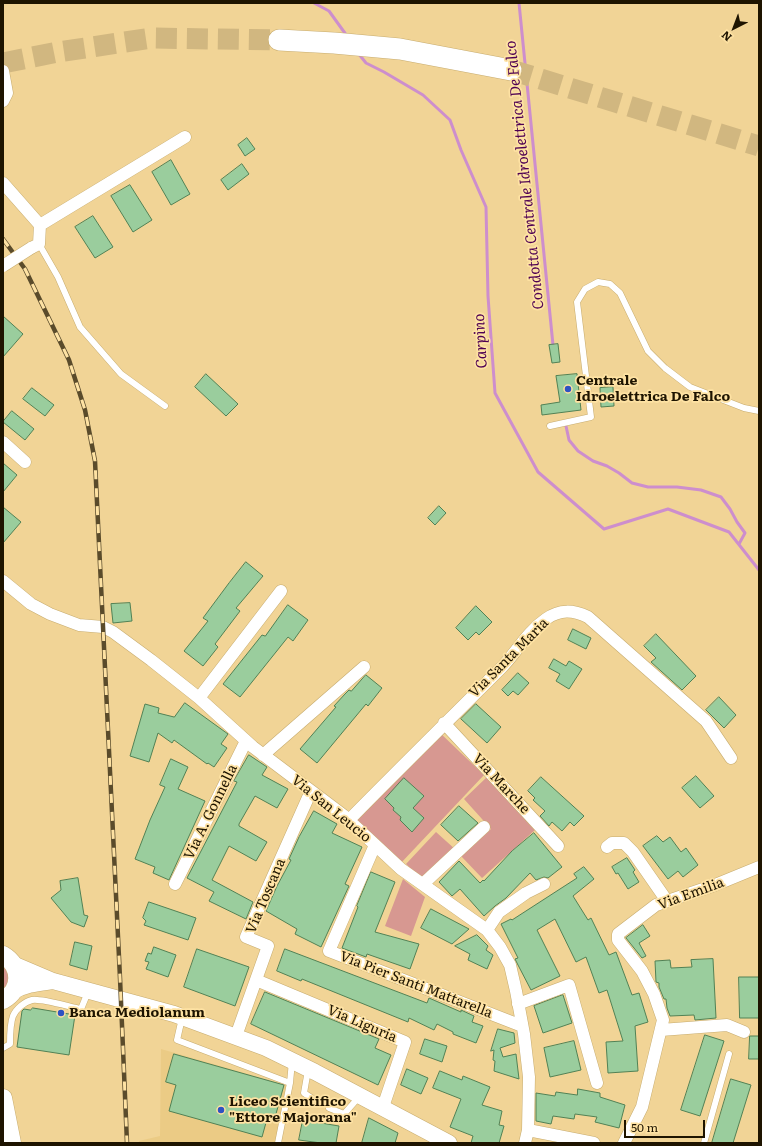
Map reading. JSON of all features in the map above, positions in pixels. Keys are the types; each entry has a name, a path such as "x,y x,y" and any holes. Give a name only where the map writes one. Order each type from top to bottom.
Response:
{"highway":[{"path":"279,40 400,49 511,70"}],"main road":[{"path":"6,958 17,971 17,982 7,999"},
{"path":"3,1098 8,1141"}],"street":[{"path":"3,70 7,93 3,101"},
{"path":"3,266 35,246 40,225 186,137"},
{"path":"3,183 40,225"},
{"path":"3,442 25,462"},
{"name":"Via San Leucio","path":"3,581 31,604 50,614 79,624 103,627 113,632 152,660 199,698 263,755 348,821 401,869 487,930 500,947 510,966 522,1026 529,1076 528,1130 525,1143"},
{"path":"199,698 282,591"},
{"name":"Via Santa Maria","path":"348,821 444,723 504,665 528,635 546,619 560,611 576,611 588,617 706,721 731,758"},
{"path":"263,755 364,667"},
{"name":"Via Marche","path":"444,723 558,846"},
{"name":"Via A. Gonnella","path":"175,884 246,741"},
{"name":"Via Toscana","path":"236,1036 268,946 246,937 311,791"},
{"path":"423,884 484,827"},
{"path":"607,847 612,843 624,842 633,852 667,902"},
{"name":"Via Pier Santi Mattarella","path":"375,845 328,951 522,1026"},
{"name":"Via Emilia","path":"624,1143 642,1107 663,1020 654,994 642,971 618,940 618,934 656,905 715,886 759,867"},
{"path":"487,930 499,912 526,892 544,884"},
{"path":"6,958 53,981 182,1016 236,1036 309,1068 448,1143"},
{"name":"Via Liguria","path":"256,980 405,1042 383,1108"},
{"path":"7,999 19,988 32,984 53,981"},
{"path":"518,1004 569,985 597,1082"},
{"path":"661,1030 727,1025 744,1032"},
{"path":"528,1130 594,1143"}],"lane":[{"path":"35,246 58,277 80,327 121,374 165,406"},
{"path":"550,426 590,417 577,302 585,289 598,282 610,284 620,293 648,351 665,368 690,387 744,408 759,411"},
{"path":"3,1048 10,1044 10,1030 13,1016 21,1006 32,1000 47,1001 81,1009 89,990"},
{"path":"182,1016 177,1040 290,1083"},
{"path":"704,1143 729,1054"},
{"path":"278,1143 290,1083 292,1060"},
{"path":"309,1068 304,1093 313,1099"},
{"path":"329,1108 344,1114 360,1095"}],"shaded area":[{"path":"438,731 484,775 400,864 353,820"},
{"path":"487,777 535,830 482,878 461,856 491,829 464,799"},
{"path":"436,832 456,850 423,880 406,864"},
{"path":"403,879 425,897 411,936 385,926"},
{"path":"3,962 12,979 3,993"},
{"name":"Liceo Scientifico \"Ettore Majorana\"","path":"161,1049 286,1085 277,1143 139,1143 139,1141 160,1136"}],"building":[{"path":"247,138 255,149 245,156 238,145"},
{"path":"171,160 190,194 171,205 152,172"},
{"path":"242,164 249,174 228,190 221,180"},
{"path":"130,185 152,220 133,232 111,196"},
{"path":"93,216 113,247 95,258 75,227"},
{"path":"3,316 23,334 3,357"},
{"path":"558,344 560,362 552,363 549,345"},
{"path":"206,374 238,404 226,416 195,387"},
{"name":"Centrale Idroelettrica De Falco","path":"577,374 581,410 542,415 541,405 560,402 556,376"},
{"path":"613,387 614,406 601,407 600,388"},
{"path":"32,388 54,405 45,416 23,399"},
{"path":"12,411 34,429 25,440 3,422"},
{"path":"3,463 17,475 3,492"},
{"path":"439,506 446,513 435,525 428,518"},
{"path":"3,507 21,522 3,543"},
{"path":"246,562 263,576 236,608 240,611 215,644 218,647 203,666 184,651 208,621 203,618"},
{"path":"130,603 132,621 113,623 111,604"},
{"path":"288,605 308,620 293,641 288,637 240,697 223,684 262,635 265,636"},
{"path":"476,606 492,622 479,635 476,632 468,640 456,628"},
{"path":"573,629 591,638 586,649 568,640"},
{"path":"656,634 696,676 682,690 651,662 656,658 644,646"},
{"path":"554,659 566,666 569,661 582,669 569,689 556,681 560,674 549,668"},
{"path":"518,673 529,683 518,695 513,691 508,696 502,690"},
{"path":"366,675 382,688 368,706 366,704 317,763 300,749 336,707 334,706"},
{"path":"719,697 736,715 724,728 706,710"},
{"path":"185,703 228,734 221,744 227,748 214,767 208,763 207,764 174,740 172,743 158,733 149,762 130,756 145,704 159,708 158,713 174,717"},
{"path":"476,704 501,727 487,743 461,719"},
{"path":"249,755 267,767 262,775 288,789 277,808 255,796 239,824 239,826 267,842 256,861 229,846 212,880 253,902 246,919 209,901 214,892 187,878 237,782 234,781"},
{"path":"171,759 188,767 178,789 205,801 169,880 153,873 155,867 135,859 165,787 160,785"},
{"path":"696,776 714,796 700,808 682,788"},
{"path":"541,777 584,816 574,826 570,822 562,831 552,822 549,826 540,816 545,811 533,800 535,798 528,791"},
{"path":"404,778 424,796 413,808 424,818 412,832 400,820 401,817 393,810 394,808 385,799"},
{"path":"459,806 478,823 458,841 441,825"},
{"path":"314,811 337,824 332,833 362,847 345,884 349,886 321,947 295,934 297,929 266,911 291,860 289,859 299,837"},
{"path":"534,833 562,867 548,878 544,877 536,880 530,873 506,898 484,916 460,889 452,896 439,882 459,861 480,883 483,880 484,881 512,851"},
{"path":"657,836 663,842 670,837 681,852 686,848 698,865 683,877 678,871 668,879 643,846"},
{"path":"627,858 635,870 633,872 639,882 628,889 618,873 616,874 612,867"},
{"path":"584,867 594,879 573,896 588,920 591,918 609,955 616,952 632,995 639,993 648,1022 635,1026 638,1071 608,1073 606,1042 623,1041 607,990 599,993 586,957 576,962 555,919 537,930 560,976 531,990 515,959 518,958 501,924 511,919 512,920 577,878 574,874"},
{"path":"371,872 395,882 375,932 419,944 410,969 367,954 366,957 342,948"},
{"path":"78,878 84,915 88,916 84,927 71,922 51,898 61,890 60,881"},
{"path":"149,902 196,918 188,940 144,925 146,921 143,918"},
{"path":"431,909 469,929 452,944 421,928"},
{"path":"643,925 650,936 639,943 646,956 642,958 626,938"},
{"path":"477,935 488,946 486,950 493,955 487,969 468,960 470,954 455,946"},
{"path":"75,942 92,946 87,970 70,965"},
{"path":"154,947 176,955 168,977 146,969 149,962 145,961 148,953 151,954"},
{"path":"197,949 249,967 235,1006 184,987"},
{"path":"285,949 427,1003 429,998 474,1016 472,1022 483,1026 476,1043 453,1034 453,1032 437,1024 434,1030 409,1018 408,1022 302,979 301,981 277,971"},
{"path":"713,959 716,1018 695,1020 694,1015 670,1016 666,999 664,999 659,983 656,982 655,961 670,960 671,968 692,967 691,960"},
{"path":"739,977 759,977 759,1018 740,1018"},
{"path":"265,992 379,1039 375,1048 391,1055 378,1085 251,1024"},
{"path":"563,995 572,1023 543,1033 534,1006"},
{"path":"33,1008 75,1015 69,1055 17,1047 22,1011 24,1009 30,1010"},
{"path":"498,1029 514,1033 515,1043 500,1048 503,1057 516,1054 519,1079 494,1071 494,1050 491,1051"},
{"path":"705,1035 724,1041 700,1116 681,1110"},
{"path":"750,1036 759,1036 759,1059 749,1059"},
{"path":"425,1039 447,1046 442,1062 420,1054"},
{"path":"574,1041 581,1070 550,1077 544,1048"},
{"name":"Liceo Scientifico \"Ettore Majorana\"","path":"174,1054 284,1085 274,1121 267,1119 262,1137 169,1111 176,1085 166,1082"},
{"path":"407,1069 428,1078 421,1094 401,1085"},
{"path":"440,1071 462,1080 463,1076 490,1087 482,1105 502,1111 499,1125 504,1126 499,1143 471,1143 473,1136 450,1127 461,1099 433,1088"},
{"path":"731,1079 751,1085 733,1143 712,1143"},
{"path":"578,1089 600,1093 600,1097 625,1105 619,1128 595,1122 597,1117 575,1114 574,1119 553,1116 551,1124 536,1121 536,1093 555,1096 556,1092 577,1095"},
{"path":"369,1118 398,1133 395,1143 362,1143"},
{"path":"303,1120 339,1126 336,1143 321,1143 299,1140"}],"waterway":[{"name":"Carpino","path":"314,3 329,11 347,36"},
{"name":"Condotta Centrale Idroelettrica De Falco","path":"519,3 553,345"},
{"name":"Carpino","path":"358,53 366,63 423,95 450,120 461,150 486,207 488,296 495,393 538,472 604,529 668,509 729,532 759,570"},
{"path":"566,426 569,440 578,451 593,461 607,466 619,473 632,483 648,487 677,487 701,490 721,497 745,533 739,544"}],"tunnel":[{"path":"3,63 58,52 152,38 279,40"},
{"path":"511,70 759,146"}],"railway":[{"path":"3,239 25,269 69,360 85,410 95,461 127,1143"}],"place":[{"name":"Centrale Idroelettrica De Falco","path":"568,389"},
{"name":"Banca Mediolanum","path":"61,1013"},
{"name":"Liceo Scientifico \"Ettore Majorana\"","path":"221,1110"}]}
